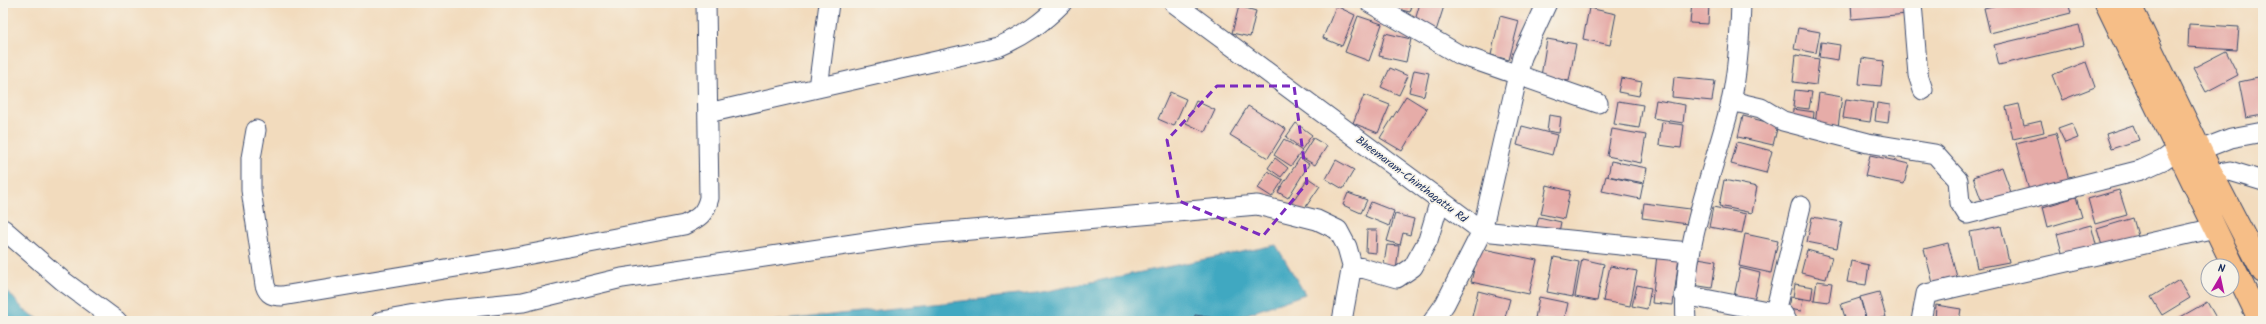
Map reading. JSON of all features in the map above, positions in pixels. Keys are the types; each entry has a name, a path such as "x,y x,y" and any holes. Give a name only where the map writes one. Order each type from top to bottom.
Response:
{"highway":[{"path":"2106,3 2260,321"},
{"path":"2129,3 2200,150 2263,272"}],"street":[{"path":"256,130 250,158 250,173 265,285 268,293 282,296 505,259 684,224 700,218 705,211 709,198 706,3"},
{"path":"818,88 829,3"},
{"path":"708,113 998,47 1021,38 1036,28 1062,3"},
{"name":"Bheemaram-Chinthagattu Rd","path":"1174,3 1482,231"},
{"path":"1370,3 1458,54 1598,103"},
{"path":"1433,321 1445,304 1482,231 1522,57 1547,3"},
{"path":"1686,321 1684,295 1689,252 1731,101 1740,40 1741,3"},
{"path":"1912,3 1917,67 1924,90"},
{"path":"1731,101 1761,108 1783,121 1853,139 1935,154 1958,180 1960,203 1967,214 2141,170 2163,160 2177,150"},
{"path":"2200,150 2230,138 2263,132"},
{"path":"2212,174 2230,171 2263,181"},
{"path":"1352,265 1397,278 1413,267 1428,240 1440,200"},
{"path":"381,321 444,310 523,302 622,278 914,235 1257,205 1317,220 1338,230 1347,247 1352,265 1342,321"},
{"path":"1684,295 1781,316 1801,206"},
{"path":"1921,321 1926,294 2215,228"},
{"path":"3,229 63,281 117,321"},
{"path":"1482,231 1689,252"}],"highlighted area":[{"path":"1217,86 1294,86 1307,183 1263,236 1179,201 1167,140"}],"water":[{"path":"1276,245 1305,294 1227,321 775,321 1037,293"},
{"path":"3,286 24,310 42,321 3,321"}],"building":[{"path":"1393,3 1413,3 1410,12 1392,8"},
{"path":"1420,3 1445,3 1436,31 1414,24"},
{"path":"1692,3 1709,3 1708,24 1690,23"},
{"path":"1851,3 1906,3 1907,14 1852,19"},
{"path":"2006,3 2068,3 2071,13 1990,33 1984,8"},
{"path":"1239,6 1256,11 1250,37 1232,33"},
{"path":"1336,6 1355,15 1342,46 1323,38"},
{"path":"1589,8 1616,14 1610,45 1583,39"},
{"path":"1358,16 1382,24 1369,61 1345,52"},
{"path":"1500,16 1519,21 1509,60 1491,55"},
{"path":"2189,24 2239,27 2237,50 2188,47"},
{"path":"2079,25 2084,45 1999,65 1994,45"},
{"path":"1798,28 1820,32 1816,53 1794,49"},
{"path":"1385,33 1411,39 1406,62 1379,56"},
{"path":"1547,39 1576,44 1569,81 1541,76"},
{"path":"1821,42 1840,45 1838,60 1819,57"},
{"path":"2226,51 2238,75 2206,92 2193,68"},
{"path":"1796,55 1819,59 1816,85 1793,82"},
{"path":"1862,58 1884,61 1881,86 1859,84"},
{"path":"2086,62 2095,87 2062,100 2052,75"},
{"path":"1390,68 1408,76 1399,95 1381,87"},
{"path":"1414,70 1429,73 1424,96 1409,92"},
{"path":"1674,77 1715,81 1712,101 1672,97"},
{"path":"2263,77 2263,115 2246,118 2239,82"},
{"path":"1621,78 1642,82 1639,96 1618,92"},
{"path":"1795,90 1812,92 1809,109 1793,107"},
{"path":"1170,92 1186,99 1174,126 1158,119"},
{"path":"1819,93 1842,97 1838,127 1815,124"},
{"path":"1364,95 1390,105 1378,133 1353,123"},
{"path":"1406,96 1427,109 1402,151 1380,138"},
{"path":"1846,99 1873,103 1870,122 1843,118"},
{"path":"1656,100 1685,105 1683,123 1653,118"},
{"path":"1196,101 1215,110 1205,132 1186,123"},
{"path":"1618,101 1643,105 1639,128 1614,124"},
{"path":"1877,103 1890,105 1888,123 1875,121"},
{"path":"2019,104 2024,125 2041,121 2044,132 2013,139 2006,107"},
{"path":"1248,106 1286,129 1268,158 1230,135"},
{"path":"1793,109 1814,112 1813,122 1792,119"},
{"path":"1549,115 1561,117 1559,133 1547,131"},
{"path":"1743,116 1778,125 1773,145 1738,137"},
{"path":"1662,122 1684,125 1681,148 1659,145"},
{"path":"1296,123 1312,135 1302,149 1286,137"},
{"path":"2072,123 2078,138 2065,143 2058,128"},
{"path":"2133,125 2139,140 2111,149 2106,134"},
{"path":"1522,126 1557,135 1552,155 1517,145"},
{"path":"1612,129 1646,135 1641,163 1607,156"},
{"path":"2056,133 2070,184 2030,194 2016,143"},
{"path":"1313,138 1327,146 1315,165 1301,157"},
{"path":"1284,139 1302,151 1291,166 1274,155"},
{"path":"1737,142 1772,151 1766,173 1731,164"},
{"path":"1870,155 1909,164 1904,184 1865,176"},
{"path":"1275,158 1288,168 1281,177 1268,168"},
{"path":"1300,158 1309,164 1288,198 1278,192"},
{"path":"1336,160 1354,170 1343,189 1326,179"},
{"path":"1611,161 1647,168 1644,183 1608,176"},
{"path":"2002,167 2012,195 1983,205 1973,177"},
{"path":"1268,171 1283,180 1272,197 1258,188"},
{"path":"1606,176 1643,184 1640,199 1602,191"},
{"path":"1308,178 1320,186 1303,211 1291,204"},
{"path":"1724,180 1757,187 1752,213 1719,206"},
{"path":"1547,185 1570,191 1564,219 1541,214"},
{"path":"2119,190 2127,215 2095,224 2088,199"},
{"path":"1348,193 1367,200 1361,213 1343,205"},
{"path":"2076,197 2082,217 2048,227 2043,207"},
{"path":"1371,202 1394,211 1389,226 1365,216"},
{"path":"1644,203 1690,209 1688,224 1642,218"},
{"path":"1713,207 1746,214 1742,233 1709,227"},
{"path":"1395,214 1414,219 1410,235 1403,233 1400,245 1387,241"},
{"path":"1539,217 1561,222 1558,237 1535,232"},
{"path":"1812,217 1842,222 1837,248 1807,242"},
{"path":"2133,218 2139,239 2103,249 2097,229"},
{"path":"2091,225 2098,252 2064,260 2057,234"},
{"path":"2001,226 2009,262 1977,268 1970,232"},
{"path":"1367,230 1377,230 1376,253 1366,252"},
{"path":"1745,234 1778,241 1771,273 1739,266"},
{"path":"1948,243 1957,277 1933,283 1924,249"},
{"path":"1387,245 1399,246 1396,271 1383,270"},
{"path":"1479,248 1537,260 1529,294 1471,282"},
{"path":"1807,250 1832,257 1826,279 1801,273"},
{"path":"1657,254 1679,257 1673,305 1652,303"},
{"path":"1554,257 1579,262 1573,297 1547,292"},
{"path":"1698,258 1716,261 1712,288 1693,285"},
{"path":"1582,259 1604,264 1597,301 1575,297"},
{"path":"1851,261 1869,265 1866,285 1847,282"},
{"path":"1610,266 1637,271 1630,306 1603,301"},
{"path":"1740,268 1760,273 1754,301 1734,297"},
{"path":"2179,280 2190,298 2162,315 2151,297"},
{"path":"1817,281 1832,283 1829,302 1814,300"},
{"path":"1795,284 1813,287 1811,300 1793,297"},
{"path":"1637,285 1651,288 1647,309 1632,306"},
{"path":"1478,291 1510,299 1504,321 1471,321"},
{"path":"1879,292 1886,317 1867,321 1860,297"},
{"path":"1539,297 1568,303 1564,321 1535,318"},
{"path":"1790,297 1803,299 1801,311 1788,309"},
{"path":"1860,298 1866,321 1846,321 1841,304"},
{"path":"2207,302 2218,321 2178,321 2177,319"},
{"path":"1936,305 1961,309 1959,321 1935,320"},
{"path":"1195,315 1229,320 1229,321 1194,321"}]}
